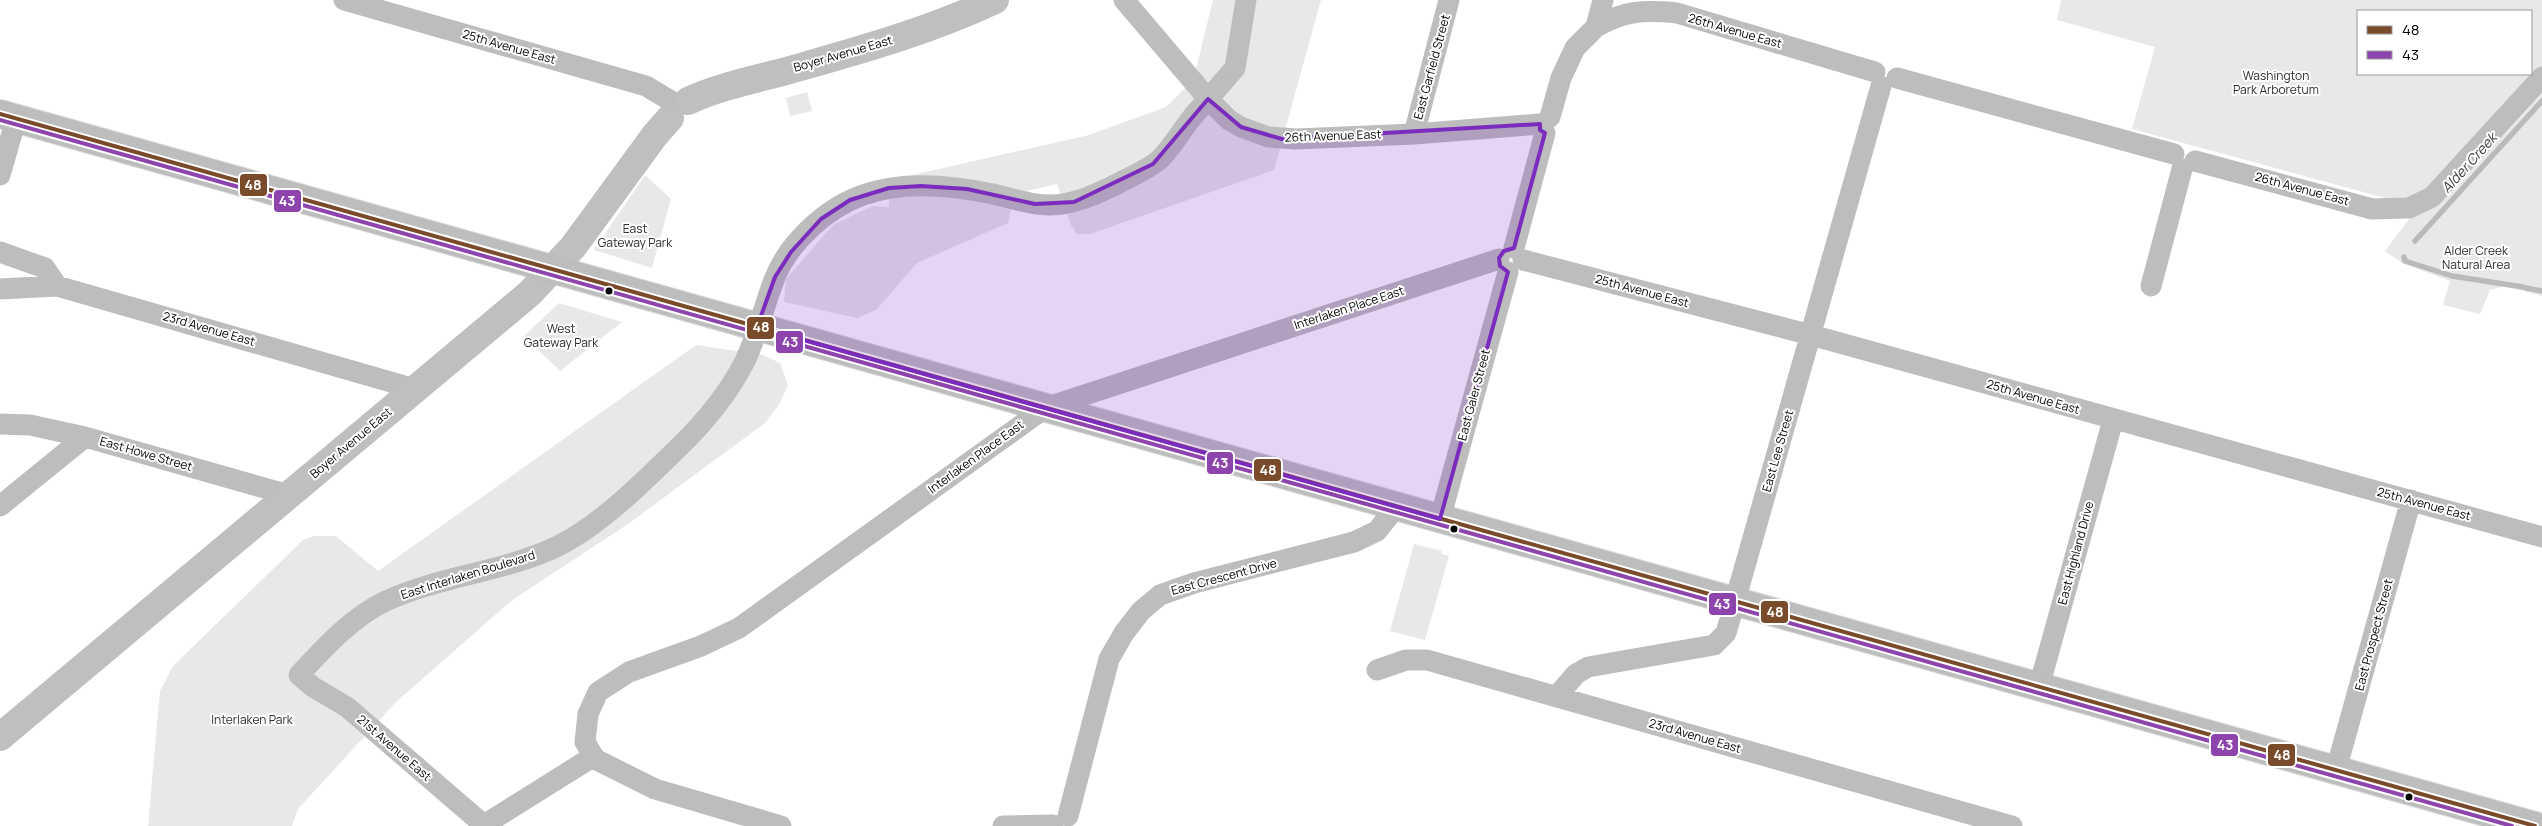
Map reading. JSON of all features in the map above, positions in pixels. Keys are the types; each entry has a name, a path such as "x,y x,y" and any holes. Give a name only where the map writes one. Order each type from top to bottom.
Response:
{"main road":[{"path":"8,116 2535,826"}],"street":[{"name":"25th Avenue East","path":"344,0 646,86 676,106"},
{"name":"Boyer Avenue East","path":"0,737 415,389 554,269 573,248 676,106 716,91 882,44 954,19 995,0"},
{"name":"26th Avenue East","path":"1124,0 1218,111 1241,127 1261,135 1282,139 1414,134 1545,125"},
{"name":"East Interlaken Boulevard","path":"299,675 358,619 387,600 463,575 508,564 560,545 602,515 659,466 713,412 746,358 775,277 791,252 821,219 850,200 878,190 921,186 967,189 1034,204 1074,202 1102,191 1153,164 1169,148 1194,115 1236,68 1246,0"},
{"name":"East Garfield Street","path":"1414,134 1449,0"},
{"name":"East Galer Street","path":"1440,519 1511,260 1545,125 1561,78 1576,48 1596,26 1603,0"},
{"name":"26th Avenue East","path":"1596,26 1615,16 1632,12 1648,10 1677,13 1884,79 2184,161 2372,208 2409,208 2432,196 2542,77"},
{"name":"East Lee Street","path":"1556,697 1576,674 1588,667 1714,645 1726,633 1884,79"},
{"path":"0,175 8,116"},
{"path":"2151,286 2184,161"},
{"path":"0,252 46,268 57,286"},
{"name":"25th Avenue East","path":"1511,260 1811,335 2542,537"},
{"name":"Interlaken Place East","path":"594,756 586,742 588,714 598,692 629,672 701,646 739,628 1045,408 1511,260"},
{"name":"23rd Avenue East","path":"0,289 57,286 415,389"},
{"name":"East Highland Drive","path":"2039,687 2113,420"},
{"name":"East Howe Street","path":"0,424 30,425 85,437 289,495"},
{"path":"0,506 85,437"},
{"name":"East Prospect Street","path":"2336,770 2411,500"},
{"name":"East Crescent Drive","path":"1063,823 1109,659 1141,611 1160,595 1194,584 1354,542 1377,531 1396,507"},
{"name":"23rd Avenue East","path":"1377,670 1406,660 1427,660 2012,826"},
{"name":"21st Avenue East","path":"299,675 313,687 347,707 485,826"},
{"path":"485,826 594,756 595,759 612,770 655,789 781,826"},
{"path":"1003,826 1063,823"}],"highlighted area":[{"path":"1208,99 1241,127 1282,139 1540,124 1540,130 1545,133 1514,248 1504,251 1499,258 1500,266 1508,272 1440,519 757,327 775,277 791,252 821,219 850,200 889,188 921,186 967,189 1035,204 1074,202 1153,164"}],"green space":[{"path":"1213,0 1321,0 1274,170 1090,234 1077,234 1071,225 1057,184 1014,194 1008,223 917,263 876,310 857,318 784,302 786,279 833,225 872,206 889,207 890,180 1089,135 1166,107 1199,74 1196,69"},
{"name":"Washington Park Arboretum","path":"2061,0 2542,0 2542,296 2506,286 2490,290 2480,314 2443,305 2450,281 2402,263 2385,251 2418,207 2132,129 2155,47 2057,20"},
{"path":"807,92 812,111 790,116 786,98"},
{"name":"East Gateway Park","path":"645,175 671,199 652,268 594,250"},
{"name":"West Gateway Park","path":"559,303 622,322 560,371 524,336"},
{"name":"Interlaken Park","path":"696,345 763,355 780,363 788,385 779,405 765,423 628,524 511,601 396,702 298,809 292,826 148,826 160,691 173,666 303,540 314,536 336,536 378,571"},
{"path":"1414,544 1442,551 1442,554 1449,556 1425,640 1390,631"}],"waterway":[{"name":"Alder Creek","path":"2415,241 2542,101"},
{"name":"Alder Creek","path":"2404,257 2405,261 2452,276 2523,287"},
{"name":"Alder Creek","path":"2526,288 2542,291"}],"transit line":[{"name":"48","path":"0,114 2535,826"},
{"name":"43","path":"0,120 2512,826"}],"park label":[{"name":"Alder Creek Natural Area","path":"2476,258"}]}
